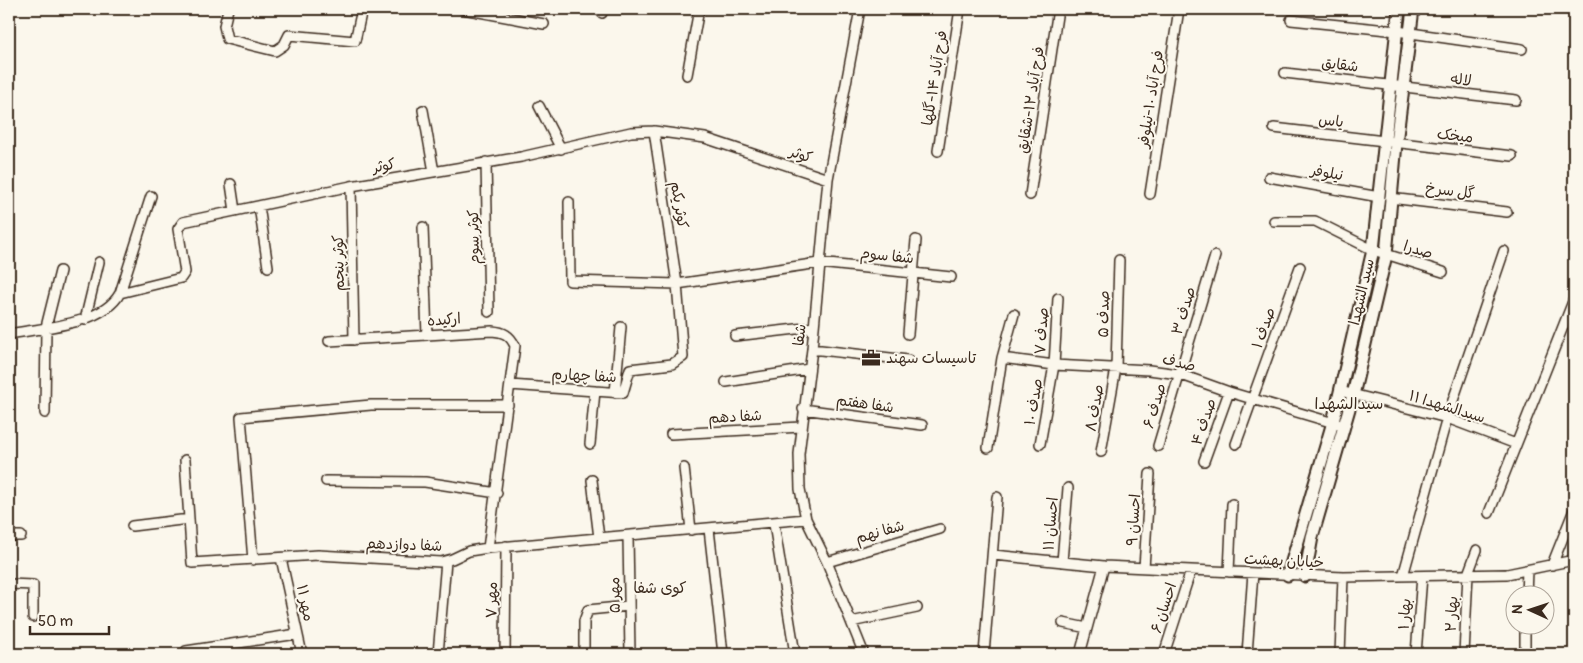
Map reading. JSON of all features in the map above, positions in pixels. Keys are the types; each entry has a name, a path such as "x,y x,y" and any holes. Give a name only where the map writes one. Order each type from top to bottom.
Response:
{"street":[{"path":"228,9 224,26 227,39 275,51 284,45 289,35 355,41 362,9"},
{"path":"462,9 544,24"},
{"path":"687,75 699,9"},
{"name":"شفا","path":"860,9 828,179 812,349 801,427 800,489 806,519 827,562 864,654"},
{"name":"فرح آباد ۱۴-گلها","path":"938,151 960,9"},
{"name":"فرح آباد ۱۲-شقایق","path":"1030,195 1058,9"},
{"name":"فرح آباد ۱۰-نیلوفر","path":"1150,194 1179,9"},
{"name":"سید الشهدا","path":"1305,576 1312,537 1339,424 1340,391 1396,143 1397,31 1399,9"},
{"name":"سید الشهدا","path":"1288,575 1339,424 1353,394 1386,255 1384,142 1410,33 1413,9"},
{"path":"1291,20 1397,31 1522,49"},
{"name":"شقایق","path":"1285,72 1397,86"},
{"name":"لاله","path":"1397,86 1516,100"},
{"path":"539,106 561,149"},
{"path":"423,110 434,172"},
{"name":"یاس","path":"1274,128 1396,143"},
{"name":"کوثر","path":"120,293 181,278 185,272 179,226 183,222 351,186 561,149 631,132 654,131 705,138 828,179"},
{"name":"کوثر یکم","path":"654,131 677,284"},
{"name":"میخک","path":"1396,143 1512,156"},
{"name":"کوثر سوم","path":"486,162 489,312"},
{"name":"نیلوفر","path":"1269,177 1385,197"},
{"path":"231,184 235,210"},
{"name":"کوثر پنجم","path":"351,186 354,340"},
{"path":"9,334 85,320 115,303 120,293 151,196"},
{"name":"گل سرخ","path":"1385,197 1507,212"},
{"path":"569,202 570,281 677,284 819,264"},
{"path":"259,206 268,267"},
{"name":"صدرا","path":"1274,221 1315,222 1373,250 1443,272"},
{"path":"423,227 428,335"},
{"path":"908,334 916,240"},
{"path":"1403,576 1447,418 1504,251"},
{"name":"صدف ۳","path":"1179,374 1215,256"},
{"name":"صدف ۵","path":"1116,368 1119,260"},
{"path":"85,320 99,262"},
{"name":"شفا سوم","path":"819,264 951,277"},
{"name":"صدف ۱","path":"1236,444 1300,267"},
{"path":"45,413 46,327 60,271"},
{"name":"شفا چهارم","path":"510,385 615,393 624,391 630,369 672,364 683,357 677,284"},
{"name":"صدف ۷","path":"1054,365 1058,298"},
{"path":"1490,513 1574,299"},
{"path":"988,448 1002,358 1014,314"},
{"path":"735,336 814,327"},
{"path":"615,393 621,328"},
{"name":"ارکیده","path":"329,341 503,332 511,338 514,346 510,385"},
{"path":"812,349 908,360"},
{"name":"صدف","path":"1002,358 1054,365 1179,374 1229,392 1339,424"},
{"name":"صدف ۱۰","path":"1040,444 1054,365"},
{"name":"صدف ۸","path":"1101,452 1116,368"},
{"path":"726,382 809,369"},
{"name":"صدف ۶","path":"1158,446 1179,374"},
{"path":"488,548 510,385"},
{"path":"590,444 595,391"},
{"name":"سیدالشهدا ۱۱","path":"1340,391 1447,418 1516,444"},
{"name":"صدف ۴","path":"1204,461 1229,392"},
{"path":"253,560 241,417 371,406 508,405"},
{"name":"شفا هفتم","path":"803,409 922,425"},
{"name":"شفا دهم","path":"671,434 801,427"},
{"name":"شفا دوازدهم","path":"185,460 192,564 342,556 446,561 469,551 488,548 774,524 806,519"},
{"path":"684,468 692,530"},
{"name":"احسان ۹","path":"1144,568 1150,474"},
{"path":"592,480 599,538"},
{"path":"326,481 425,482 496,493"},
{"name":"احسان ۱۱","path":"1062,562 1068,488"},
{"path":"984,654 997,497"},
{"path":"1229,572 1232,504"},
{"path":"1552,565 1574,510"},
{"path":"132,526 189,519"},
{"path":"774,524 795,654"},
{"path":"709,529 723,654"},
{"name":"شفا نهم","path":"827,562 940,529"},
{"path":"9,536 21,536"},
{"name":"مهر ۵","path":"628,536 630,654"},
{"name":"مهر ۷","path":"504,654 506,546"},
{"name":"بهار ۲","path":"1464,654 1468,574 1477,550"},
{"name":"خیابان بهشت","path":"993,555 1104,566 1343,577 1507,574 1574,560"},
{"name":"مهر ۱۱","path":"281,558 302,654"},
{"path":"438,654 446,561"},
{"path":"1080,654 1104,566"},
{"name":"احسان ۶","path":"1164,654 1191,570"},
{"path":"1526,586 1527,570"},
{"path":"1246,654 1253,573"},
{"name":"بهار ۱","path":"1416,654 1422,576"},
{"path":"1340,654 1343,577"},
{"path":"9,584 33,585 32,617"},
{"path":"584,654 584,621 588,610 629,606"},
{"path":"851,622 917,608"},
{"path":"1063,623 1087,628"},
{"path":"186,651 223,650 298,634"},
{"path":"1525,636 1525,654"}],"place":[{"name":"تاسیسات سهند","path":"871,358"}],"district":[{"name":"سیدالشهدا","path":"1349,404"},
{"name":"کوی شفا","path":"660,588"}]}
